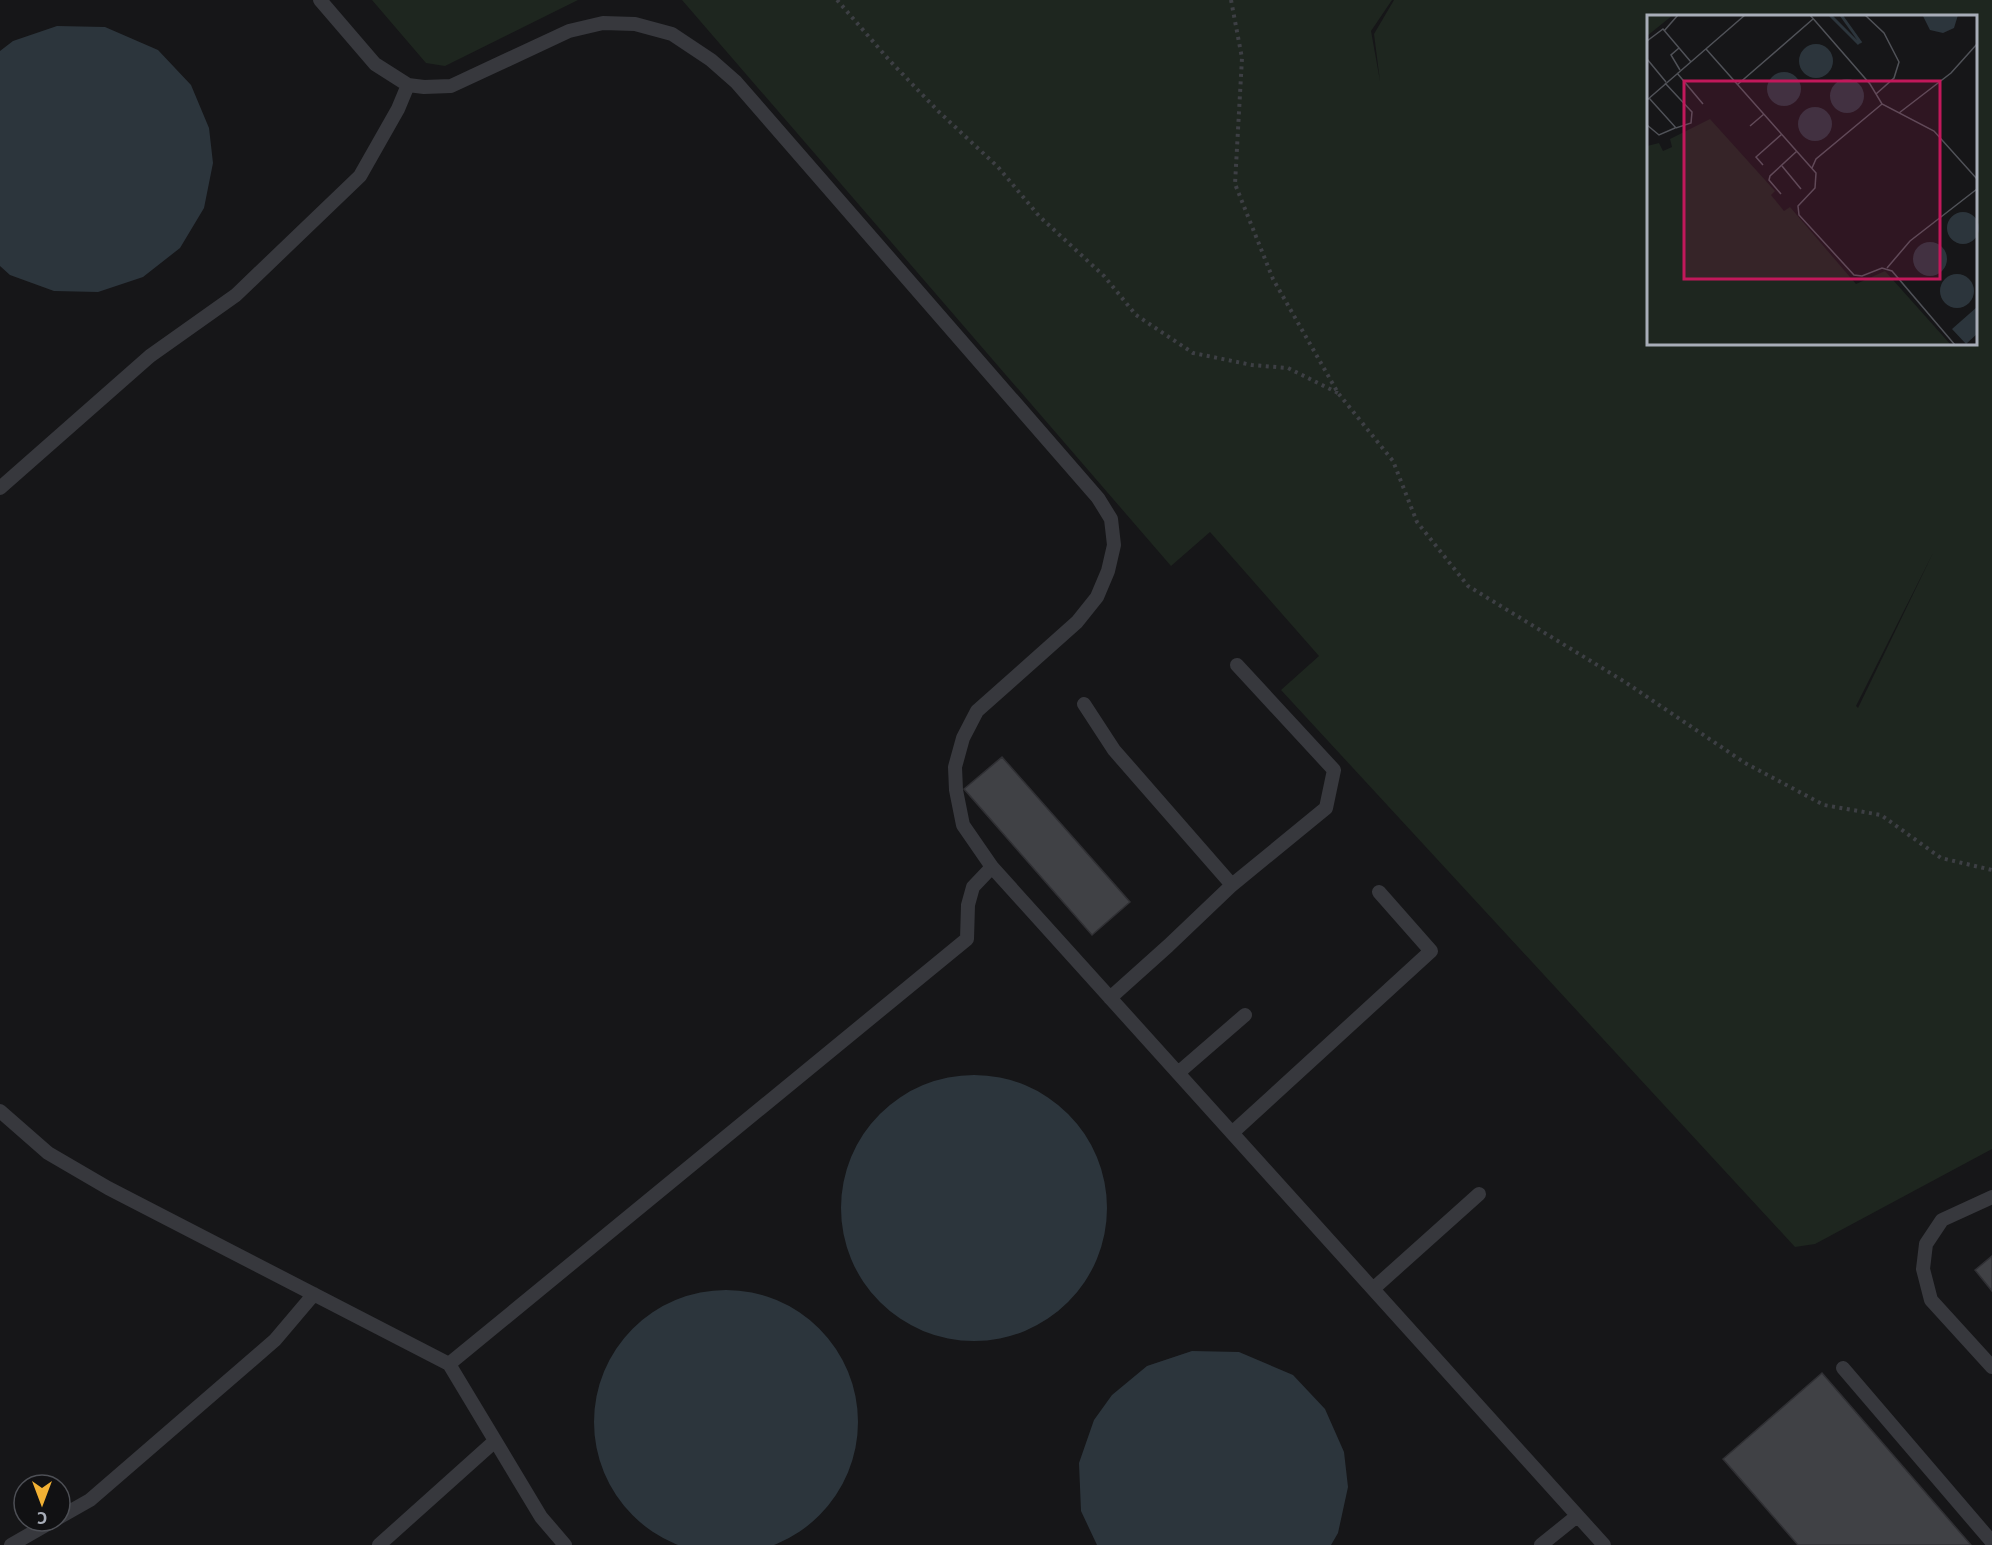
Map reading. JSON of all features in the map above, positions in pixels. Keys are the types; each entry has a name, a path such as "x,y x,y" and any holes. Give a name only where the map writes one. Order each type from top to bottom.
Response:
{"lane":[{"path":"320,0 375,64 408,85 424,87 451,86 569,31 603,23 635,24 672,34 711,60 736,82 1098,498 1111,519 1114,545 1108,571 1097,597 1077,622 976,711 963,738 955,767 956,790 963,825 992,867 1604,1545"},
{"path":"0,488 150,356 236,295 360,176 398,109 408,85"},
{"path":"1110,998 1232,885 1326,807 1334,770 1237,665"},
{"path":"1084,704 1114,750 1232,885"},
{"path":"449,1364 967,939 968,905 973,887 992,867"},
{"path":"1232,1133 1431,951 1379,892"},
{"path":"1178,1073 1245,1015"},
{"path":"0,1111 48,1153 108,1188 449,1364 541,1517 565,1545"},
{"path":"1373,1289 1479,1194"},
{"path":"1992,1197 1942,1220 1926,1244 1923,1269 1931,1300 1992,1367"},
{"path":"72,1510 90,1500 275,1340 314,1294"},
{"path":"1843,1368 1992,1542"},
{"path":"379,1545 495,1440"},
{"path":"1541,1545 1577,1516"},
{"path":"11,1545 32,1533"}],"path":[{"path":"837,0 938,111 998,167 1039,216 1104,276 1136,315 1192,353 1252,365 1288,368 1338,393"},
{"path":"1231,0 1242,58 1235,184 1273,279 1338,393 1393,461 1417,522 1468,586 1625,682 1745,763 1824,805 1881,815 1941,858 1992,870"}],"shaded area":[{"path":"372,0 578,0 445,66 426,63"},
{"path":"682,0 1392,0 1371,31 1380,81 1374,34 1394,0 1992,0 1992,1149 1815,1244 1795,1247 1281,690 1319,656 1210,532 1171,566","holes":["1933,553 1858,708 1856,706"]},
{"path":"57,26 105,27 158,50 191,85 209,128 213,163 204,208 180,248 143,277 98,292 54,291 10,275 0,266 0,51 13,41"},
{"path":"961,1075 987,1075 1013,1080 1037,1090 1059,1105 1077,1123 1092,1145 1102,1169 1107,1208 1102,1247 1092,1271 1077,1293 1059,1311 1037,1326 1013,1336 987,1341 961,1341 935,1336 911,1326 889,1311 871,1293 856,1271 846,1247 841,1221 841,1195 846,1169 856,1145 871,1123 889,1105 911,1090 935,1080"},
{"path":"713,1290 739,1290 764,1295 788,1305 820,1328 843,1360 853,1384 858,1409 856,1448 843,1484 820,1516 788,1539 772,1546 680,1546 664,1539 632,1516 616,1495 599,1460 594,1435 594,1409 599,1384 609,1360 632,1328 664,1305 688,1295"},
{"path":"1192,1351 1239,1352 1293,1375 1325,1409 1344,1452 1348,1487 1338,1533 1331,1545 1097,1545 1081,1511 1079,1463 1094,1420 1112,1395 1147,1366"}],"building":[{"path":"1002,757 1130,902 1092,935 964,789"},
{"path":"1992,1256 1992,1291 1975,1270"},
{"path":"1822,1373 1971,1545 1798,1545 1723,1459"}]}
